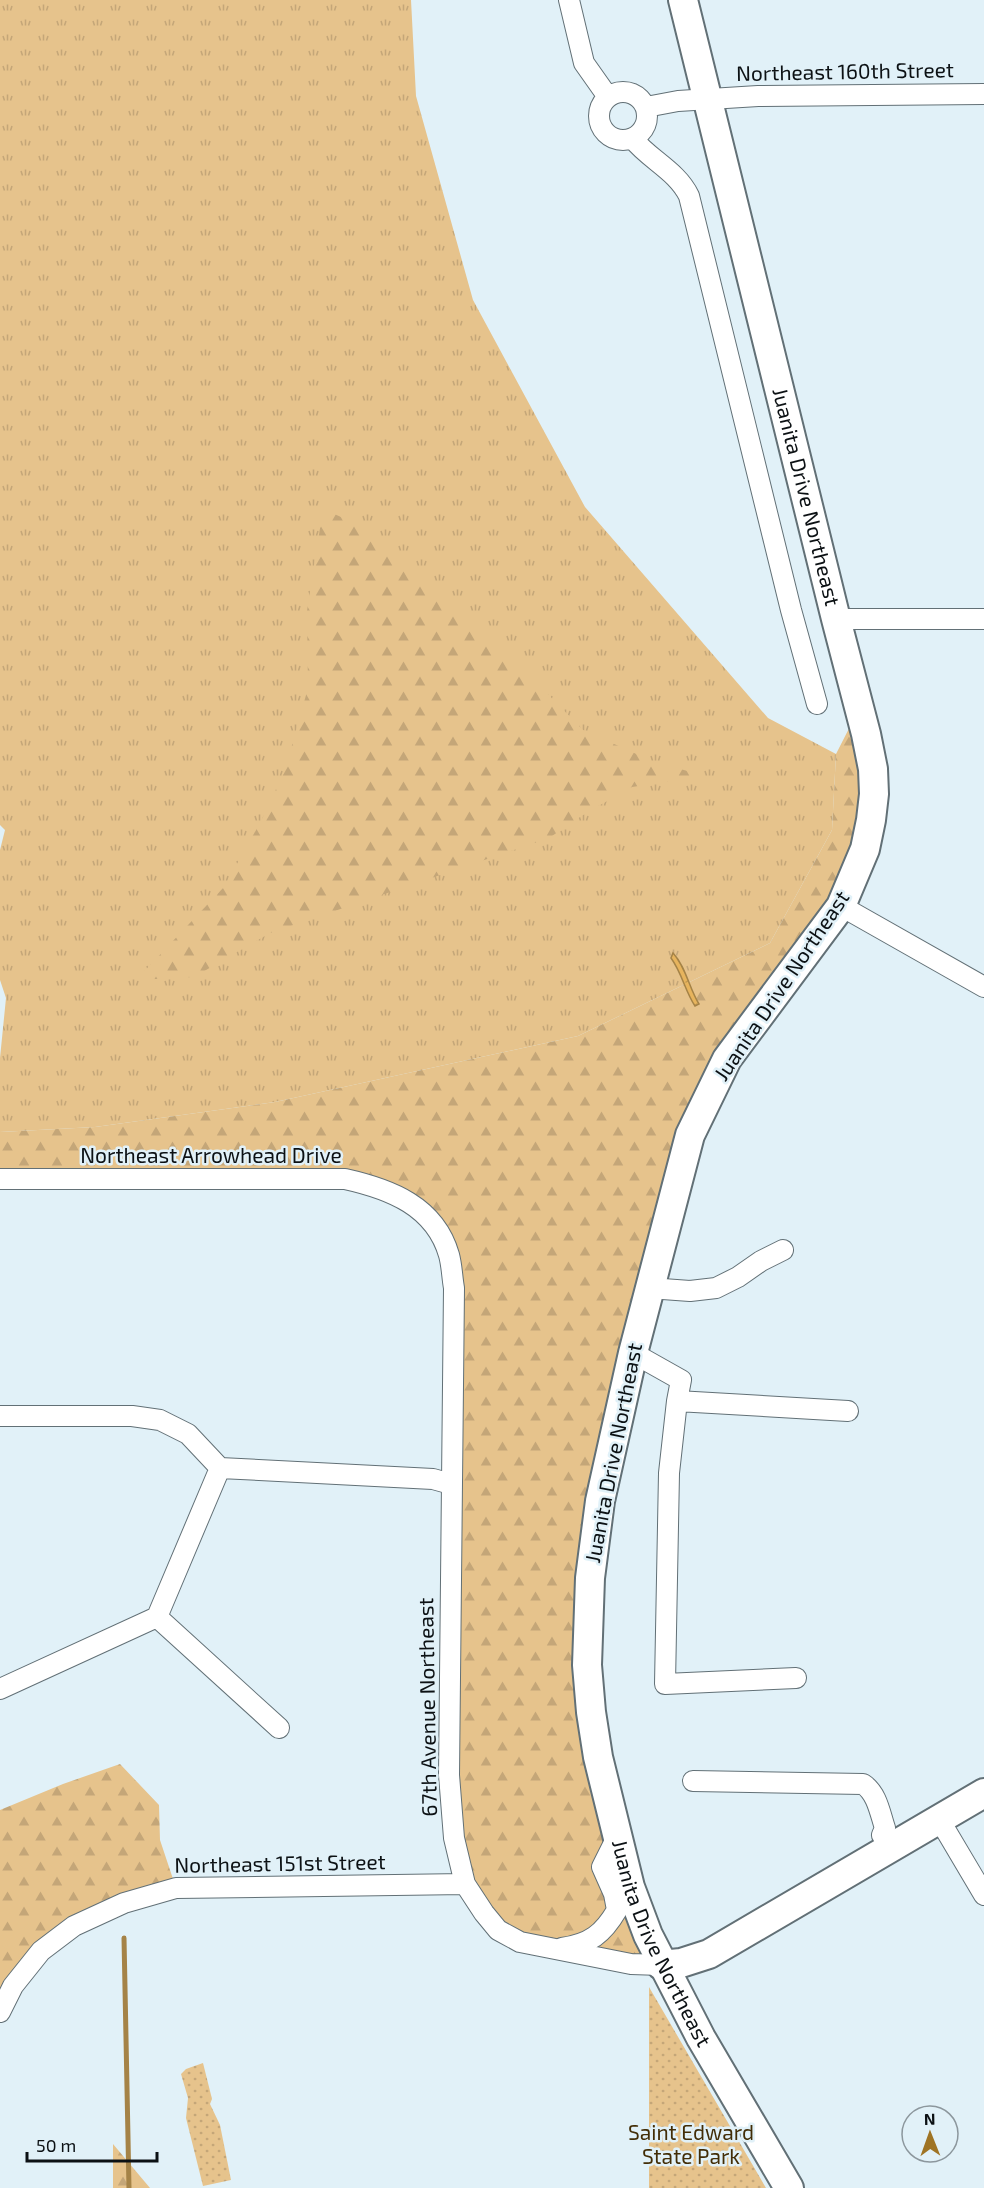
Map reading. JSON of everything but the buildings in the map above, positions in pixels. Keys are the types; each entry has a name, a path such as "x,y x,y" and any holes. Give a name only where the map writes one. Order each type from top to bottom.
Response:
{"main road":[{"name":"Juanita Drive Northeast","path":"684,0 866,734 873,769 874,794 865,849 841,906 727,1059 690,1135 633,1353 600,1501 590,1578 587,1665 598,1757 630,1887 648,1935 661,1965 701,2038 789,2188"},
{"path":"661,1965 681,1963 709,1954 984,1793"}],"street":[{"path":"569,0 584,63 608,97"},
{"path":"622,92 642,100 648,116 646,126 640,134 633,139 615,140 602,129 599,112 608,97 622,92"},
{"name":"Northeast 160th Street","path":"646,107 678,101 758,96 984,94"},
{"path":"633,139 659,164 676,176 684,185 689,196 817,704"},
{"path":"836,619 984,619"},
{"path":"841,906 984,987"},
{"name":"Northeast Arrowhead Drive","path":"0,1179 345,1179 377,1186 404,1198 420,1211 437,1231 449,1255 454,1288 451,1484"},
{"path":"649,1288 690,1291 716,1288 783,1250"},
{"path":"633,1353 681,1380 669,1473 665,1684 796,1678"},
{"path":"677,1401 848,1411"},
{"path":"0,1416 132,1416 160,1420 188,1434 220,1468 433,1479 451,1484"},
{"path":"0,1689 157,1617 220,1468"},
{"name":"67th Avenue Northeast","path":"451,1484 449,1775 454,1838 465,1884 498,1930 520,1942 631,1964 661,1965"},
{"path":"157,1617 279,1728"},
{"path":"693,1781 863,1784 869,1788 875,1798 885,1828 882,1835 891,1847"},
{"path":"939,1819 984,1895"},
{"name":"67th Avenue Northeast","path":"554,1949 580,1945 600,1933 617,1910 614,1894 602,1867 617,1837"},
{"name":"Northeast 151st Street","path":"0,2012 13,1986 41,1952 74,1926 124,1902 176,1888 465,1884"}],"green space":[{"path":"0,0 411,0 416,96 473,300 585,507 768,718 836,754 832,830 770,943 578,1036 275,1102 95,1127 0,1132 0,1058 6,998 0,980 0,850 5,830 0,825"},
{"path":"323,509 368,529 454,611 535,681 583,730 652,761 705,776 632,787 586,813 549,838 270,933 194,977 136,980 224,887 260,823 285,770 308,688 307,611"},
{"path":"864,699 877,838 697,1136 598,1578 600,1756 651,1972 498,1930 454,1838 454,1288 437,1231 377,1186 0,1179 0,1132 95,1127 275,1102 578,1036 770,943 832,830 836,754"},
{"path":"120,1764 159,1805 160,1840 176,1888 74,1926 0,1997 0,1810"},
{"name":"Saint Edward State Park","path":"649,1987 766,2188 649,2188"},
{"path":"203,2063 212,2099 210,2104 220,2125 231,2180 203,2186 186,2118 188,2098 181,2074 186,2069"},
{"path":"113,2144 150,2188 113,2188"}],"water":[{"path":"673,953 699,1004 695,1006 671,958"}],"waterway":[{"path":"124,1938 129,2188"}]}
